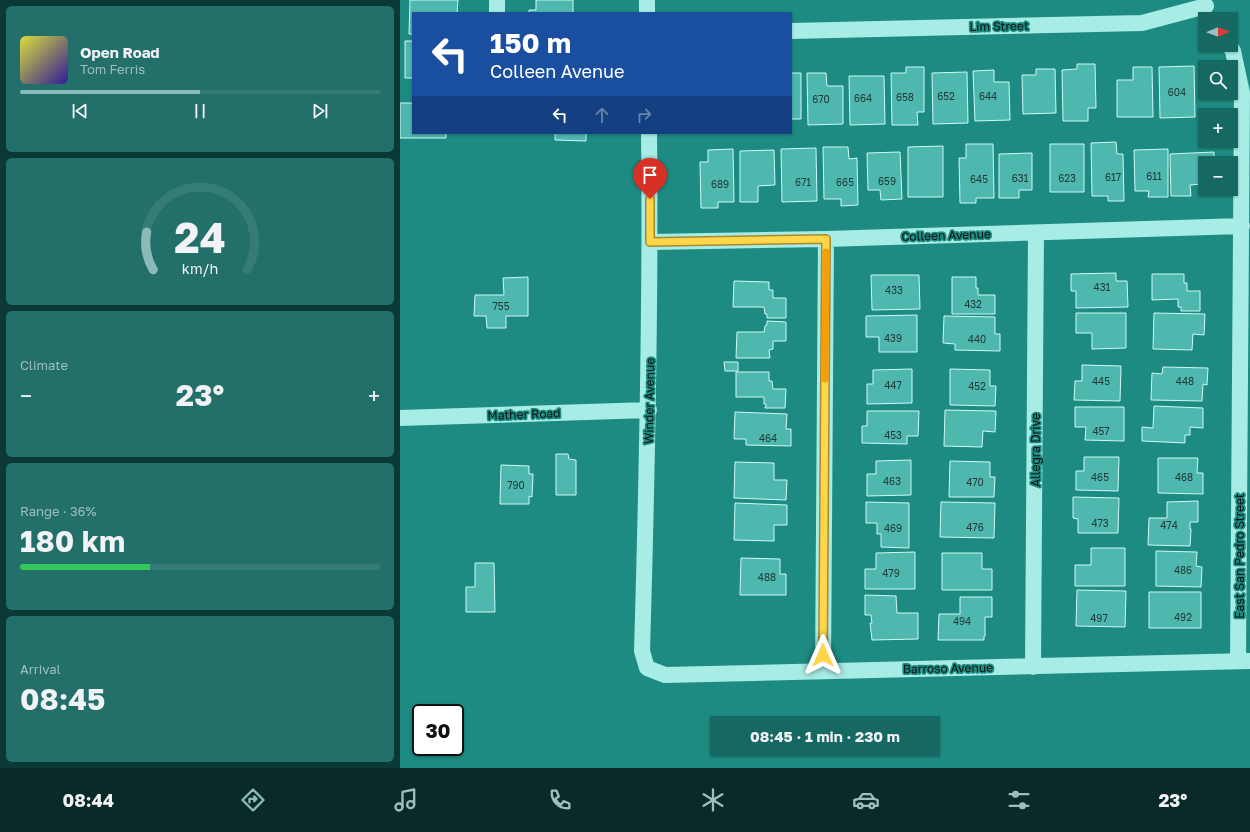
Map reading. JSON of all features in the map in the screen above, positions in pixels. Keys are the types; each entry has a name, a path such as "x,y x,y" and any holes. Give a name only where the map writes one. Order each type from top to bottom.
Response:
{"street":[{"path":"497,0 497,12"},
{"path":"646,0 647,12"},
{"name":"Lim Street","path":"792,31 1142,23 1208,8"},
{"name":"East San Pedro Street","path":"1233,52 1242,93 1244,661"},
{"name":"Winder Avenue","path":"647,668 642,651 649,410 649,134"},
{"name":"Colleen Avenue","path":"650,242 826,239 1242,226"},
{"name":"Allegra Drive","path":"1033,667 1036,233"},
{"path":"823,671 826,239"},
{"name":"Mather Road","path":"400,418 649,410"},
{"name":"Barroso Avenue","path":"647,668 665,675 1244,661"}],"building":[{"path":"410,0 458,0 457,12 412,12 412,34 409,34"},
{"path":"536,0 573,0 573,12 529,12 529,10 536,10"},
{"path":"405,41 412,41 412,78 405,78"},
{"path":"1077,64 1095,64 1096,108 1088,108 1088,121 1063,121 1062,70 1077,69"},
{"path":"1194,66 1195,117 1160,118 1159,67"},
{"path":"906,67 924,67 924,112 917,112 918,125 892,125 891,73 906,73"},
{"path":"1133,67 1152,67 1153,117 1117,117 1117,80 1133,80"},
{"path":"1036,69 1055,69 1056,113 1023,114 1022,75 1036,75"},
{"path":"994,70 994,82 1009,82 1010,120 975,121 973,71"},
{"path":"967,72 968,123 933,124 932,73"},
{"path":"792,73 801,73 801,119 792,119"},
{"path":"807,73 826,73 827,86 843,86 843,124 808,125"},
{"path":"849,76 884,76 885,124 850,125"},
{"path":"400,103 412,103 412,134 446,134 446,138 400,138"},
{"path":"555,134 586,134 586,141 555,140"},
{"path":"1116,142 1117,154 1123,154 1124,201 1108,201 1108,196 1092,196 1091,143"},
{"path":"966,144 993,144 994,198 976,198 976,203 960,203 959,158 966,158"},
{"path":"1050,144 1084,144 1084,192 1050,192"},
{"path":"943,146 943,197 908,197 908,147"},
{"path":"823,147 848,147 849,159 857,158 858,205 841,206 841,199 824,199"},
{"path":"816,148 817,201 782,202 781,149"},
{"path":"733,149 734,202 718,202 718,208 701,208 700,162 708,162 708,150"},
{"path":"1168,149 1168,197 1148,197 1149,191 1135,191 1134,150"},
{"path":"774,150 775,185 758,186 758,202 740,202 740,151"},
{"path":"900,152 902,199 881,200 880,190 868,190 867,153"},
{"path":"1214,152 1214,156 1198,156 1198,184 1190,185 1191,196 1171,196 1170,154"},
{"path":"1032,153 1032,190 1019,190 1019,198 999,198 999,154"},
{"path":"1116,273 1116,281 1127,281 1128,307 1076,308 1076,291 1071,291 1071,274"},
{"path":"1152,274 1184,274 1184,283 1187,283 1187,291 1200,291 1200,311 1181,311 1181,307 1178,307 1178,299 1152,300"},
{"path":"871,275 919,275 920,309 872,310"},
{"path":"528,277 528,316 506,316 506,328 487,328 486,316 474,316 475,295 504,295 503,278"},
{"path":"952,277 976,277 976,288 978,288 978,295 995,295 995,314 952,314"},
{"path":"734,281 769,282 769,290 773,290 773,298 786,298 786,318 767,318 764,307 733,307"},
{"path":"1076,313 1126,313 1126,348 1092,349 1092,333 1076,333"},
{"path":"1154,313 1205,314 1204,335 1193,334 1192,350 1153,349"},
{"path":"917,315 917,352 879,352 879,337 866,337 866,316"},
{"path":"944,316 995,317 995,334 1000,334 1000,351 955,350 955,344 943,343"},
{"path":"767,321 786,322 786,341 773,341 773,349 769,350 770,358 736,358 737,332 764,332"},
{"path":"724,362 738,362 738,371 725,371"},
{"path":"1082,365 1121,366 1120,401 1074,400 1075,381 1082,381"},
{"path":"1163,367 1208,368 1207,385 1203,384 1202,401 1151,400 1152,373 1162,374"},
{"path":"912,369 912,403 867,404 867,384 873,384 873,370"},
{"path":"950,369 990,370 990,386 996,386 995,406 950,405"},
{"path":"736,372 769,372 769,381 772,381 773,389 786,389 785,408 765,408 766,404 764,404 764,397 736,397"},
{"path":"1154,406 1203,408 1203,428 1190,427 1190,435 1185,435 1185,443 1142,441 1142,427 1153,428"},
{"path":"1075,407 1124,407 1124,441 1085,440 1086,427 1075,427"},
{"path":"945,410 996,411 995,432 983,431 982,447 944,446"},
{"path":"867,411 919,411 918,436 907,436 907,444 862,443 862,426 867,426"},
{"path":"735,412 787,414 786,429 791,429 791,446 746,445 746,439 734,439"},
{"path":"556,454 568,454 569,459 576,460 576,495 556,495"},
{"path":"1084,457 1119,457 1118,491 1076,490 1076,471 1084,471"},
{"path":"1158,458 1198,458 1197,473 1203,473 1203,494 1158,493"},
{"path":"911,460 911,495 867,496 867,474 876,474 876,461"},
{"path":"950,461 990,462 990,477 995,477 994,497 949,497"},
{"path":"735,462 774,463 774,480 787,480 786,500 734,498"},
{"path":"501,465 529,466 529,474 533,474 532,497 529,496 529,504 500,504"},
{"path":"1073,497 1119,498 1118,533 1078,533 1078,519 1073,518"},
{"path":"1198,501 1198,522 1190,522 1190,546 1148,545 1149,518 1167,518 1167,502"},
{"path":"866,502 909,503 909,548 881,547 881,534 877,534 877,523 866,523"},
{"path":"941,502 995,503 994,538 940,537"},
{"path":"735,503 787,505 787,525 774,525 774,541 734,540"},
{"path":"1091,548 1125,548 1125,586 1075,586 1075,565 1091,565"},
{"path":"1156,551 1197,552 1196,566 1202,567 1201,587 1156,586"},
{"path":"915,552 915,589 865,589 865,569 876,569 876,553"},
{"path":"942,553 982,553 982,569 992,569 992,590 942,590"},
{"path":"741,558 780,559 780,574 786,574 786,595 740,595"},
{"path":"475,563 494,563 495,612 466,612 466,587 475,587"},
{"path":"1077,590 1126,591 1125,627 1076,626"},
{"path":"1149,592 1201,592 1201,628 1149,628"},
{"path":"865,595 896,596 897,613 918,613 918,639 872,640 870,623 872,623 871,615 865,615"},
{"path":"960,597 992,597 992,617 985,617 984,640 938,640 939,614 960,614"}],"slow traffic":[{"path":"825,379 826,252"}],"route":[{"path":"650,199 650,242 826,239 823,655"}]}
